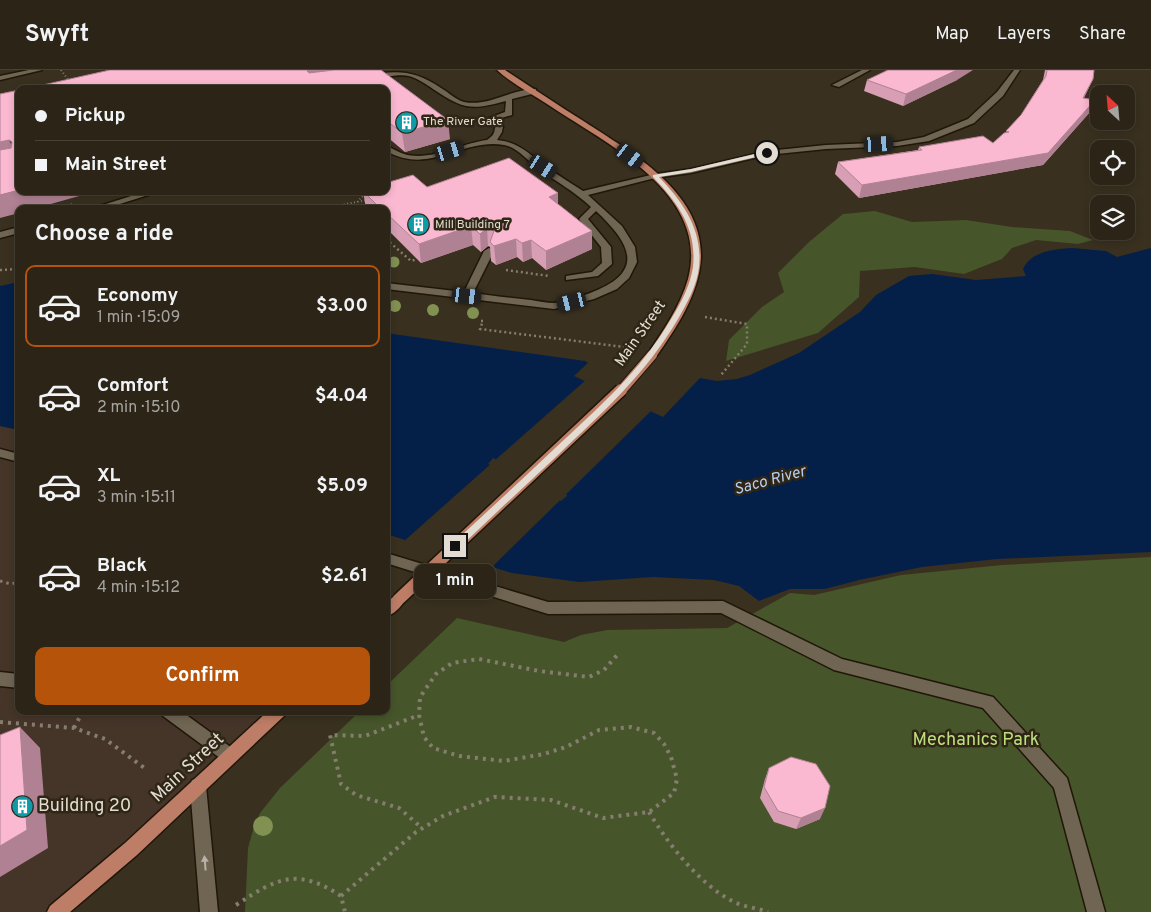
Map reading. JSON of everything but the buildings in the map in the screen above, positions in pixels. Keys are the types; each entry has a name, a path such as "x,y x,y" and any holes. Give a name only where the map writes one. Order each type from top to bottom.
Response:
{"main road":[{"name":"Main Street","path":"390,607 626,386 670,330 688,296 696,267 694,237 687,216 676,198 655,176 630,156 500,70"},
{"name":"Main Street","path":"56,912 131,849 275,715"}],"street":[{"path":"0,78 39,70"},
{"path":"362,77 395,70 405,70 414,73 459,102 479,104 533,91"},
{"path":"836,86 867,70"},
{"path":"582,194 655,176 767,153 826,146 897,144 926,139 971,121 1000,94 1018,70"},
{"path":"390,149 406,159 427,160 489,142 494,139 499,131 499,126 493,118 509,113 510,102 508,97"},
{"path":"390,150 397,156 413,158 432,156 486,140 507,143 523,150 532,159 582,194 619,228 630,247 632,262 626,276 614,287 590,297 554,306 390,286"},
{"path":"108,205 142,195"},
{"path":"569,278 594,274 607,264 606,247 582,219 596,206"},
{"path":"0,235 15,231"},
{"path":"467,296 489,251"},
{"path":"0,453 15,457"},
{"path":"390,559 548,608 723,607 839,665 988,702 1061,784 1096,912"},
{"path":"0,679 15,680"},
{"path":"174,715 230,756"},
{"path":"198,786 209,912"}],"path":[{"path":"61,70 72,85"},
{"path":"357,205 364,195"},
{"path":"339,205 371,199"},
{"path":"390,243 411,261 417,259"},
{"path":"0,270 15,270"},
{"path":"501,270 569,278"},
{"path":"705,317 747,324 747,344 721,375"},
{"path":"473,320 483,321 480,328 624,347"},
{"path":"0,581 10,584 15,583"},
{"path":"341,896 422,828 443,816 495,797 551,800 602,818 649,812 674,793 677,779 671,758 664,744 654,733 631,727 599,730 566,747 544,754 504,761 459,756 433,748 424,737 419,715 420,697 436,674 452,663 479,660 539,671 589,677 604,670 618,654"},
{"path":"74,728 82,715"},
{"path":"414,717 365,736 330,734 340,784 356,795 399,808 422,828"},
{"path":"0,722 74,728 105,739 146,769"},
{"path":"649,812 661,834 690,866 732,901 768,912"},
{"path":"235,905 262,888 285,877 315,881 341,896 345,912"}],"shaded area":[{"path":"0,426 15,429 15,715 275,715 56,912 0,912"}],"green space":[{"path":"875,211 912,222 966,220 1012,227 1070,231 1093,240 1078,244 1036,240 1012,248 1002,259 964,274 915,267 860,271 859,297 818,333 726,361 729,340 762,307 784,292 778,273 809,242 843,214"},
{"name":"Mechanics Park","path":"1151,557 1151,912 245,912 248,848 260,813 280,788 356,715 390,715 390,682 457,618 564,642 581,635 607,630 727,628 790,593 814,595 901,575 1002,565"}],"water":[{"name":"Saco River","path":"1072,248 1106,251 1117,257 1151,248 1151,552 997,559 922,567 825,589 790,589 759,601 739,586 714,580 653,577 579,582 512,573 390,535 390,334 585,361 588,363 574,376 663,417 700,378 717,381 737,379 799,353 860,312 876,295 909,276 932,274 976,280 1026,276 1023,269 1027,263 1032,258 1051,250","holes":["493,458 567,496 561,501 488,464"]},
{"path":"15,283 15,429 0,426 0,286"}],"pier":[{"path":"587,379 652,410 490,569 403,542 492,463 561,498 563,496 494,461"}],"place":[{"name":"The River Gate","path":"407,122"},
{"name":"Mill Building 7","path":"419,225"},
{"name":"Building 20","path":"22,806"}],"route":[{"path":"455,546 626,386 670,330 688,296 696,267 696,250 687,216 676,198 655,176 767,153"}]}
